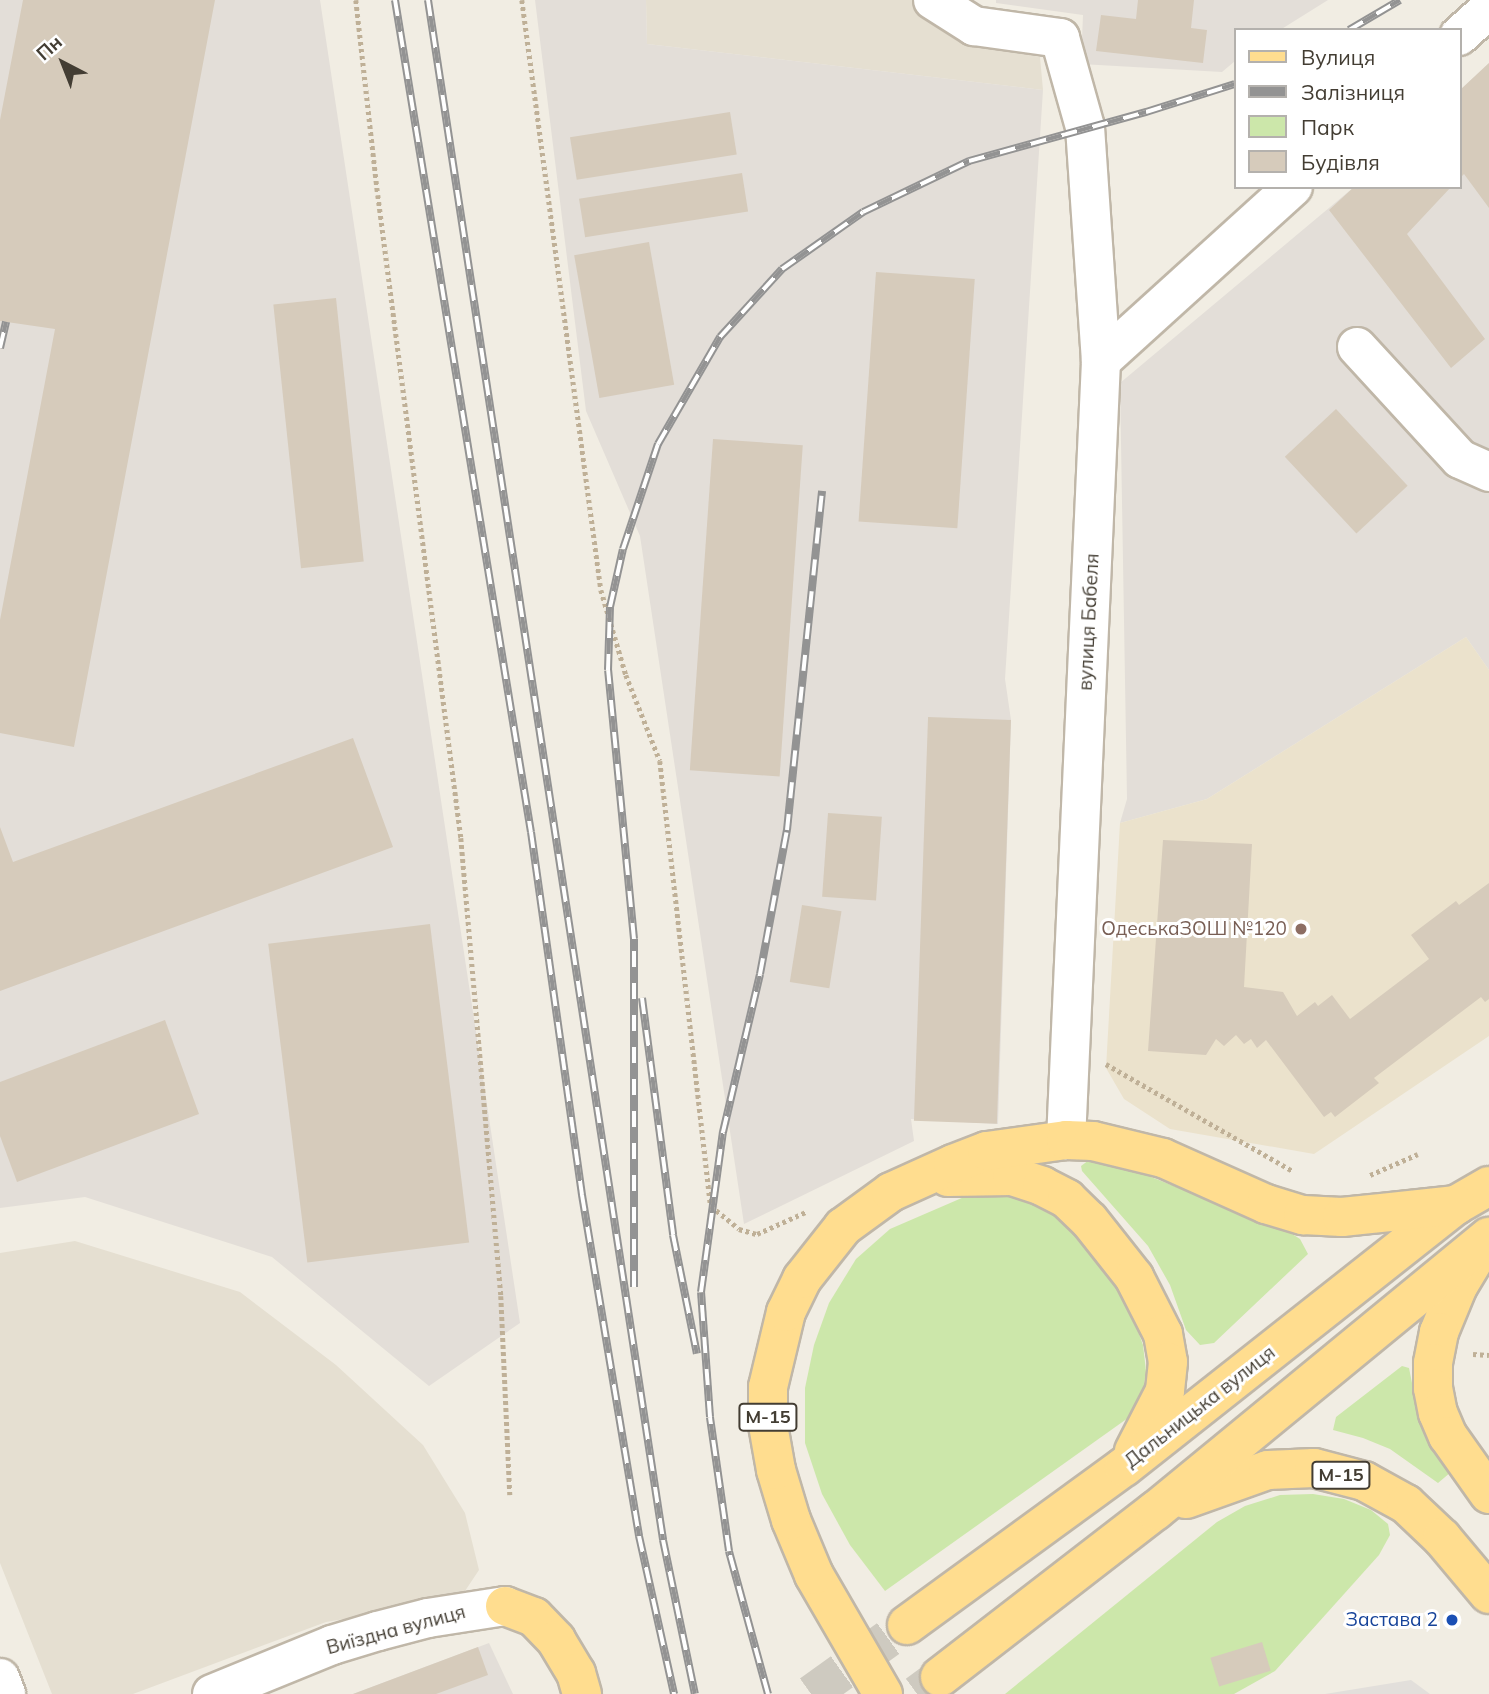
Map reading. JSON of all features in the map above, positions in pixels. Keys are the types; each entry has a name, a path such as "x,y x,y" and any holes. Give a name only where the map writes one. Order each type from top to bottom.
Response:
{"main road":[{"path":"922,1178 987,1152 1066,1140 1093,1141 1163,1158 1266,1204 1303,1215 1342,1217 1456,1205"},
{"name":"М-15","path":"883,1694 814,1575 791,1520 776,1470 768,1425 768,1387 786,1312 802,1279 821,1250 865,1208 922,1178 1012,1176 1042,1186 1067,1199 1089,1220 1134,1277 1163,1334 1168,1362 1165,1391 1149,1427 1124,1467"},
{"name":"Дальницька вулиця","path":"907,1625 1124,1467 1456,1205 1489,1186"},
{"path":"1489,1238 1458,1286 1439,1332 1433,1363 1438,1413 1448,1436 1489,1494"},
{"path":"1155,1511 1489,1238"},
{"name":"М-15","path":"940,1676 1155,1511 1219,1485 1268,1470 1314,1468 1364,1481 1406,1504 1442,1538 1489,1594"},
{"path":"505,1606 534,1617 556,1640 576,1673 582,1694"}],"street":[{"name":"вулиця Бабеля","path":"933,0 974,26 1060,38 1085,127 1101,361 1066,1140"},
{"path":"1461,34 1489,9"},
{"path":"1101,361 1291,189"},
{"path":"1357,347 1460,459 1489,472"},
{"name":"Виїздна вулиця","path":"212,1694 343,1642 428,1618 505,1606"},
{"path":"0,1678 6,1694"}],"path":[{"path":"356,0 378,195 461,838 501,1296 510,1495"},
{"path":"522,0 601,590 626,675 660,761 712,1206"},
{"path":"1099,1061 1298,1174"},
{"path":"1368,1176 1418,1154"},
{"path":"1465,1354 1489,1355"}],"shaded area":[{"path":"0,0 320,0 520,1323 429,1386 272,1257 85,1197 0,1208"},
{"path":"535,0 646,0 647,44 1043,90 1005,679 1011,720 998,1124 911,1119 914,1141 744,1224 640,536 586,411"},
{"path":"646,0 916,0 971,43 1040,57 1043,90 647,44"},
{"path":"996,0 1328,0 1283,28 1234,28 1234,62 1222,72 1081,64 1083,15 996,3"},
{"path":"1489,63 1489,670 1466,637 1207,799 1120,823 1127,799 1120,383 1352,189 1461,189 1461,89"},
{"name":"ОдеськаЗОШ №120","path":"1466,637 1489,670 1489,1036 1314,1154 1170,1129 1124,1099 1106,1068 1120,823 1207,799"},
{"path":"75,1241 240,1292 336,1365 423,1445 465,1513 479,1570 459,1600 326,1622 133,1694 52,1694 0,1563 0,1253"},
{"path":"489,1643 513,1694 353,1694"},
{"path":"1411,1680 1430,1694 1325,1694"}],"green space":[{"path":"1089,1160 1123,1166 1286,1230 1300,1239 1308,1254 1214,1343 1200,1345 1186,1330 1170,1285 1148,1246 1082,1171 1081,1166"},
{"path":"1006,1190 1033,1197 1064,1219 1120,1292 1143,1345 1146,1371 1143,1394 1135,1413 885,1591 850,1545 822,1494 805,1443 805,1388 814,1345 829,1303 856,1259 890,1229 971,1194"},
{"path":"1402,1366 1409,1368 1420,1423 1451,1472 1438,1483 1390,1449 1333,1430 1336,1417"},
{"path":"1313,1494 1344,1499 1371,1510 1388,1524 1390,1535 1379,1555 1275,1671 1234,1694 1005,1694 1217,1522 1245,1506 1280,1495"}],"building":[{"path":"23,0 215,0 74,747 0,733 0,620 55,329 0,321 0,120"},
{"path":"1138,0 1194,0 1191,28 1207,30 1203,63 1096,51 1101,15 1136,19"},
{"path":"1489,63 1489,208 1464,174 1461,177 1461,89"},
{"path":"730,112 737,154 577,180 570,137"},
{"path":"742,173 748,212 585,237 579,199"},
{"path":"1352,189 1449,189 1407,234 1485,339 1451,368 1329,210"},
{"path":"649,242 674,385 599,398 574,255"},
{"path":"876,272 975,279 957,528 859,521"},
{"path":"336,298 364,562 301,568 273,305"},
{"path":"1336,409 1408,486 1356,534 1285,457"},
{"path":"713,439 803,445 780,776 690,770"},
{"path":"928,717 1011,720 997,1124 914,1121"},
{"path":"353,738 393,847 0,991 0,827 13,862"},
{"path":"828,813 882,817 876,901 822,897"},
{"path":"1163,840 1252,844 1244,987 1283,992 1297,1016 1315,1002 1318,1006 1332,995 1350,1019 1429,959 1411,935 1456,901 1459,905 1489,883 1489,999 1485,1002 1481,997 1374,1078 1379,1083 1335,1117 1331,1112 1324,1117 1266,1040 1257,1048 1251,1039 1244,1044 1236,1035 1224,1046 1216,1039 1206,1055 1148,1051"},
{"path":"802,905 842,911 829,988 790,982"},
{"path":"430,924 469,1243 307,1262 268,944"},
{"path":"165,1020 199,1114 17,1182 0,1136 0,1082"},
{"path":"1262,1642 1271,1671 1219,1686 1210,1658"},
{"path":"478,1647 488,1675 436,1694 353,1694"}],"tunnel":[{"path":"811,1694 907,1625"},
{"path":"917,1694 940,1677"}],"railway":[{"path":"395,0 531,832 582,1195 639,1536 674,1694"},
{"path":"428,0 663,1540 695,1694"},
{"path":"1352,28 1400,0"},
{"path":"634,1287 634,939 608,670 610,607 623,549 658,444 720,337 782,269 863,212 969,161 1146,112 1234,84"},
{"path":"0,348 6,322"},
{"path":"768,1694 729,1551 710,1417 701,1292 723,1132 760,974 787,830 822,491"},
{"path":"642,998 673,1235 697,1354"}],"place":[{"name":"ОдеськаЗОШ №120","path":"1301,929"},
{"name":"Застава 2","path":"1452,1620"}]}
